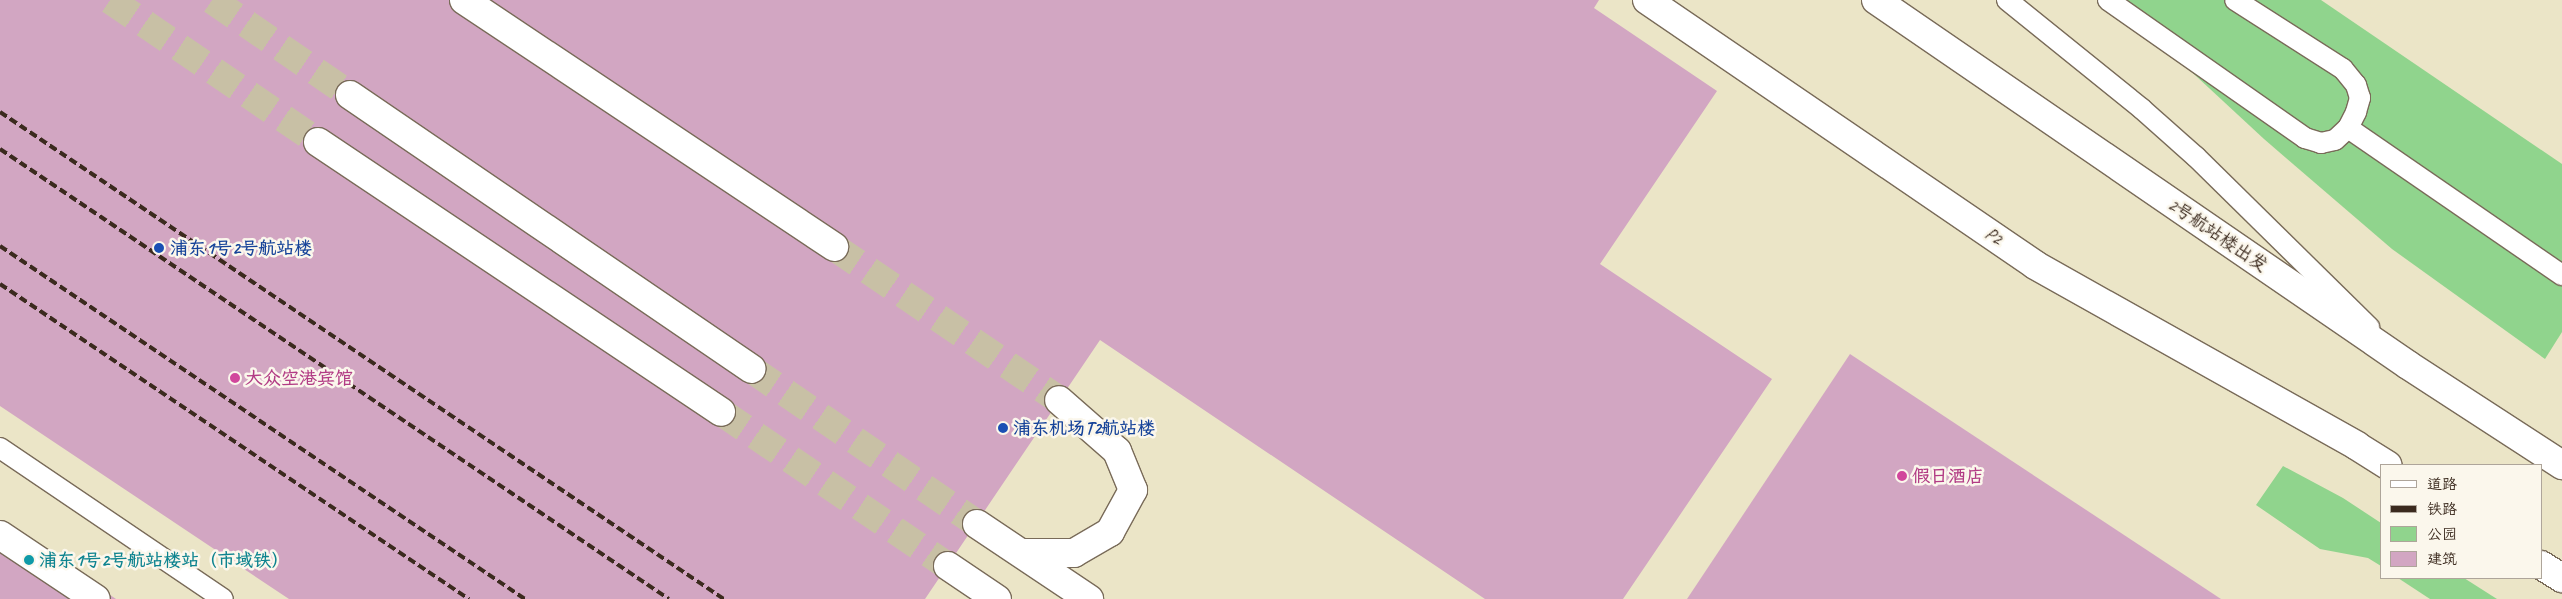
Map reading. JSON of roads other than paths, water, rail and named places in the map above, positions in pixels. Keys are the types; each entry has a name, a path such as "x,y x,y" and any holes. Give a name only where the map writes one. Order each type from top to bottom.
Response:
{"main road":[{"path":"464,0 834,247"},
{"name":"P2","path":"1647,0 2035,265 2357,446 2385,464"},
{"name":"2号航站楼出发","path":"1876,0 2408,365 2562,465"},
{"path":"350,95 751,369"},
{"path":"318,142 721,412"},
{"path":"1022,553 1074,553 1110,532 1133,490 1116,451 1059,400"},
{"path":"977,524 1089,599"},
{"path":"0,535 96,599"},
{"path":"948,566 998,599"},
{"path":"2542,566 2562,578"}],"lane":[{"path":"2007,0 2142,108 2196,157 2408,365"},
{"path":"2108,0 2305,138 2321,143 2335,140 2348,128 2360,98 2356,85 2343,69 2235,0"},
{"path":"2348,128 2562,275"},
{"path":"0,448 223,599"}],"tunnel":[{"path":"110,0 318,142"},
{"path":"212,0 350,95"},
{"path":"834,247 1059,400"},
{"path":"751,369 977,524"},
{"path":"721,412 948,566"}],"railway":[{"path":"0,112 724,599"},
{"path":"0,149 669,599"},
{"path":"0,246 525,599"},
{"path":"0,284 469,599"}],"place":[{"name":"浦东1号2号航站楼","path":"159,248"},
{"name":"大众空港宾馆","path":"235,378"},
{"name":"浦东机场T2航站楼","path":"1003,428"},
{"name":"假日酒店","path":"1902,476"},
{"name":"浦东1号2号航站楼站（市域铁）","path":"29,560"}]}
